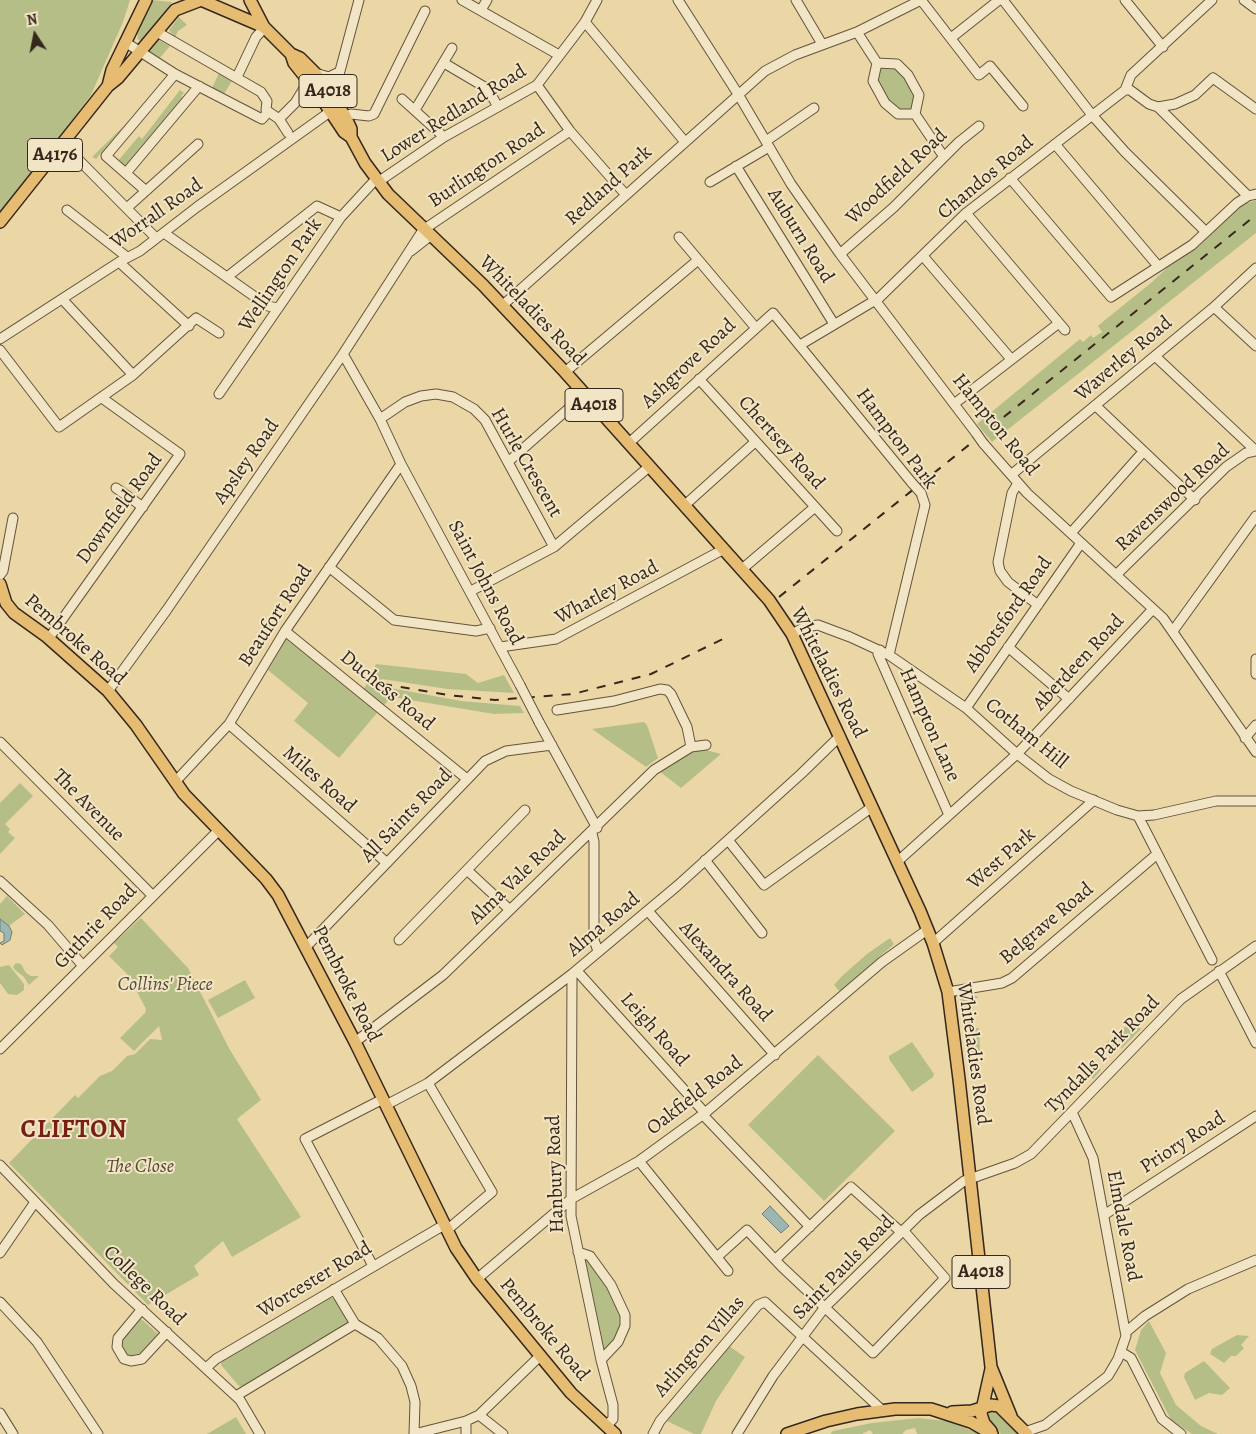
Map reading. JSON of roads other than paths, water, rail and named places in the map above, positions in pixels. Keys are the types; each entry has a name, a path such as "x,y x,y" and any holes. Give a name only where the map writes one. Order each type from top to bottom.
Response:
{"main road":[{"name":"Whiteladies Road","path":"201,0 264,27 292,54 300,58 344,132 351,137 377,181 426,233 502,305 565,372 769,600 792,634 898,862 933,943 948,992 971,1178 991,1367"},
{"name":"A4176","path":"0,222 108,86 118,78 175,10 201,0"},
{"path":"226,10 239,7 244,0"},
{"path":"250,0 264,27"},
{"name":"A4176","path":"108,86 112,70 142,3"},
{"name":"Whiteladies Road","path":"312,77 333,97 351,129 351,137"},
{"name":"Pembroke Road","path":"0,584 6,603 14,613 49,638 108,691 136,725 175,782 278,894 355,1042 456,1248 478,1279 571,1393 610,1430"},
{"path":"0,605 14,613"},
{"name":"A4018","path":"991,1367 981,1414 984,1422 993,1434"},
{"name":"A4018","path":"991,1367 1011,1416"},
{"name":"A4018","path":"983,1407 999,1406 1026,1433"},
{"path":"946,1412 966,1412 983,1407"},
{"path":"787,1434 826,1421 883,1411 931,1409 946,1412 972,1422 993,1434"}],"street":[{"path":"333,97 359,0"},
{"path":"462,0 559,56"},
{"path":"481,10 487,0"},
{"name":"Lower Redland Road","path":"377,181 444,137 537,85 584,22 597,0"},
{"name":"Hampton Road","path":"678,0 738,94 791,184 840,254 983,443 1018,483 1153,609 1173,631 1256,752"},
{"path":"796,0 822,44"},
{"path":"921,0 978,75 990,66 1023,106"},
{"name":"Redland Park","path":"502,305 754,80 779,62 857,32 921,0"},
{"path":"951,38 1001,0 1092,115 1125,152 1206,232"},
{"path":"1125,0 1163,46"},
{"path":"1010,178 1112,297 1192,245 1252,195 1158,107 1149,104 1130,90 1125,90 1131,75 1212,0"},
{"path":"1244,0 1256,9"},
{"path":"345,116 351,114 368,116 374,114 425,11"},
{"path":"584,22 685,142"},
{"path":"237,76 256,37 264,27"},
{"path":"125,42 174,74 262,119 268,112 266,96 237,76 156,32"},
{"path":"857,32 876,63 873,78 885,103 898,114 915,114"},
{"path":"415,110 452,48"},
{"path":"876,63 897,64 908,75 919,95 915,114 944,157"},
{"path":"444,64 488,89 498,107"},
{"path":"279,119 295,103 312,77 329,77 339,72"},
{"path":"146,191 106,156 174,74"},
{"path":"1158,107 1175,104 1195,95 1213,78 1256,110"},
{"path":"537,85 570,131 626,195"},
{"path":"126,173 199,86"},
{"name":"Chandos Road","path":"875,301 966,214 1125,90"},
{"path":"402,99 444,137"},
{"path":"710,182 767,144 814,108"},
{"name":"Worrall Road","path":"0,340 123,259 140,251 331,111"},
{"path":"268,112 279,119 288,133"},
{"name":"Woodfield Road","path":"840,254 894,207 944,157 980,126"},
{"name":"Burlington Road","path":"426,233 570,131"},
{"path":"63,144 160,235 227,277 268,306 277,308"},
{"path":"128,207 198,144"},
{"path":"1055,144 1158,266"},
{"name":"Auburn Road","path":"736,166 834,324"},
{"name":"Wellington Park","path":"219,394 341,217 377,181"},
{"path":"227,277 317,206 341,217"},
{"path":"68,210 123,259 188,326"},
{"path":"966,214 1065,330"},
{"name":"Apsley Road","path":"108,691 172,603 411,251 426,233"},
{"path":"679,237 755,328"},
{"path":"923,256 1011,360"},
{"path":"565,372 698,260"},
{"name":"Waverley Road","path":"1011,475 1214,307 1256,268"},
{"path":"63,300 133,375"},
{"path":"800,345 875,301"},
{"path":"1214,307 1256,346"},
{"name":"Ashgrove Road","path":"630,443 773,313"},
{"name":"Hampton Park","path":"773,313 921,493 924,505 889,655"},
{"path":"0,350 56,426 59,427 133,375 196,318 219,333"},
{"path":"954,404 1059,323"},
{"name":"Saint Johns Road","path":"342,354 380,419 401,464 471,591 552,745 594,830 594,940 598,951"},
{"path":"1155,356 1256,451"},
{"name":"Chertsey Road","path":"699,380 837,530"},
{"name":"Hurle Crescent","path":"380,419 405,402 422,396 436,394 453,397 474,409 485,420 554,547"},
{"path":"508,462 584,394"},
{"name":"Downfield Road","path":"49,638 180,454 102,398"},
{"path":"1096,406 1195,500"},
{"path":"685,505 755,442"},
{"name":"Ravenswood Road","path":"1116,575 1237,458 1256,451"},
{"path":"1071,533 1143,452"},
{"name":"Beaufort Road","path":"175,782 229,724 285,632 401,464"},
{"path":"471,591 554,547 650,466"},
{"path":"1018,483 1012,493 998,562 1000,571 1008,582 1038,605"},
{"path":"116,488 143,507"},
{"path":"741,570 815,507"},
{"path":"1173,631 1256,516"},
{"path":"0,575 3,571 12,518"},
{"name":"Abbotsford Road","path":"964,706 1081,543"},
{"name":"Whatley Road","path":"500,647 556,639 724,550"},
{"path":"329,567 394,620 476,631 490,628"},
{"name":"Aberdeen Road","path":"898,862 1017,754 1153,609"},
{"name":"Cotham Hill","path":"792,634 812,625 823,627 880,650 964,706 1017,754 1049,779 1094,800 1138,816 1162,815 1216,801 1256,801"},
{"name":"Duchess Road","path":"285,632 467,779"},
{"path":"1008,647 1069,699"},
{"name":"Hampton Lane","path":"880,650 878,654 949,815"},
{"path":"1256,659 1256,674"},
{"path":"557,710 614,701 660,689 667,690 671,694 687,727 691,746"},
{"name":"Miles Road","path":"229,724 387,863"},
{"path":"1245,738 1256,725"},
{"name":"Alma Road","path":"373,1266 305,1139 428,1083 574,972 648,912 825,750 841,739"},
{"name":"The Avenue","path":"0,742 152,895"},
{"name":"All Saints Road","path":"306,947 467,779 494,754 527,747 552,745"},
{"name":"Alma Vale Road","path":"355,1042 397,1013 443,975 654,770 691,746 706,745"},
{"name":"West Park","path":"933,943 1094,800"},
{"path":"728,840 764,886 872,807"},
{"path":"399,940 525,810"},
{"path":"1138,816 1212,960"},
{"name":"Guthrie Road","path":"0,1049 219,830"},
{"name":"Belgrave Road","path":"948,992 1002,983 1012,978 1156,854"},
{"path":"705,860 762,933"},
{"path":"467,870 510,910"},
{"path":"0,881 48,925 83,966"},
{"name":"Alexandra Road","path":"648,912 775,1055"},
{"name":"Oakfield Road","path":"478,1279 571,1199 638,1161 704,1114 882,962 927,930"},
{"name":"Tyndalls Park Road","path":"971,1178 1023,1160 1181,999 1256,946"},
{"name":"Leigh Road","path":"574,972 807,1230"},
{"name":"Hanbury Road","path":"574,972 571,1216 601,1360 614,1412 610,1430"},
{"path":"1219,972 1256,1043"},
{"name":"Worcester Road","path":"206,1368 216,1359 373,1266 445,1227 492,1192 428,1083"},
{"name":"Elmdale Road","path":"1026,1433 1043,1430 1108,1376 1122,1351 1126,1334 1092,1158 1072,1112"},
{"name":"Priory Road","path":"1104,1215 1256,1116"},
{"path":"638,1161 728,1271"},
{"name":"College Road","path":"0,1165 142,1309 236,1396 260,1434"},
{"name":"Saint Pauls Road","path":"737,1434 744,1429 773,1376 825,1307 902,1231 940,1197 971,1178"},
{"path":"716,1257 747,1230 776,1259 825,1307 873,1353 946,1278 902,1231 852,1186 776,1259"},
{"path":"0,1253 35,1202"},
{"path":"578,1252 590,1256 611,1286 625,1315 625,1326 618,1342 601,1360"},
{"path":"1126,1334 1145,1316 1188,1288 1256,1260"},
{"path":"334,1290 355,1324 378,1338 402,1366 411,1386 415,1402 414,1434 479,1416 540,1356"},
{"path":"0,1302 37,1342 98,1434"},
{"name":"Arlington Villas","path":"652,1434 660,1421 758,1305 765,1302 803,1335 883,1411"},
{"path":"142,1309 118,1338 117,1347 124,1359 132,1361 142,1359 166,1332"},
{"path":"236,1396 355,1324"},
{"path":"1122,1351 1131,1358 1162,1419 1181,1434"},
{"path":"0,1413 13,1434"},
{"path":"479,1416 503,1434"},
{"path":"466,1421 466,1434"}],"water":[{"path":"0,919 9,926 12,932 10,940 2,945 0,943 4,941 4,933 0,931"},
{"path":"770,1206 789,1226 781,1233 762,1214"}],"railway":[{"path":"779,597 1256,215"},
{"path":"383,684 448,695 495,700 573,694 651,674 727,637"}],"district":[{"name":"CLIFTON","path":"74,1131"}],"park label":[{"name":"Collins' Piece","path":"165,985"},
{"name":"The Close","path":"140,1167"}]}
